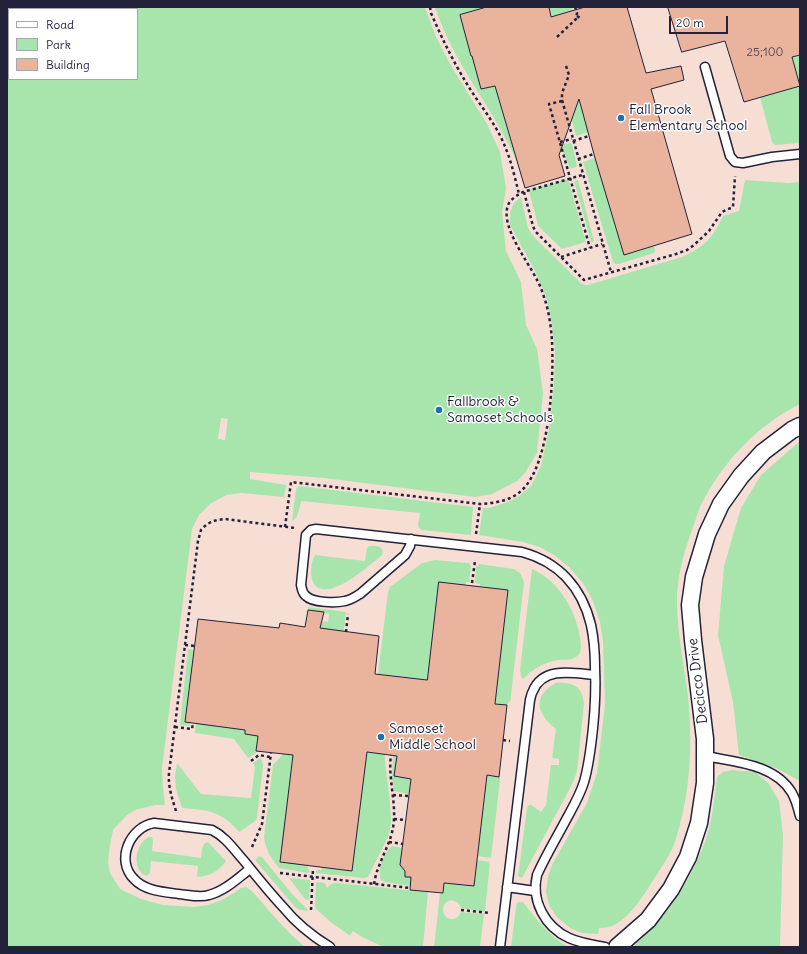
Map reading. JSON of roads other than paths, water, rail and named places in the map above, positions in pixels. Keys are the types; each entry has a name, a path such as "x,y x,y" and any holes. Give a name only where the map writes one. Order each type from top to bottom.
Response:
{"street":[{"name":"Decicco Drive","path":"617,947 648,920 671,889 688,857 700,824 705,783 705,739 690,605 694,577 707,534 721,504 741,476 763,452 792,430 800,426"}],"lane":[{"path":"705,67 730,156 735,162 743,163 772,157 800,154"},
{"path":"411,539 410,546 405,555 360,594 345,601 328,602 314,600 307,597 302,592 301,585 306,535 311,530 316,529 411,539 532,554 555,567 566,577 576,590 584,605 591,624 595,674 595,708 588,768 576,802 537,875 535,891 540,910 558,932 584,943 605,947"},
{"path":"500,947 530,700 533,690 544,677 553,673 565,672 595,674"},
{"path":"705,756 740,762 770,772 780,779 792,793 798,806 800,816"},
{"path":"250,869 223,889 210,895 196,896 157,891 144,886 133,879 126,868 127,848 134,834 148,824 154,823 209,829 217,832 224,838 297,923 314,937 330,947"},
{"path":"507,887 535,891"}],"place":[{"name":"Fall Brook Elementary School","path":"621,118"},
{"name":"Fallbrook & Samoset Schools","path":"439,410"},
{"name":"Samoset Middle School","path":"381,737"}]}
